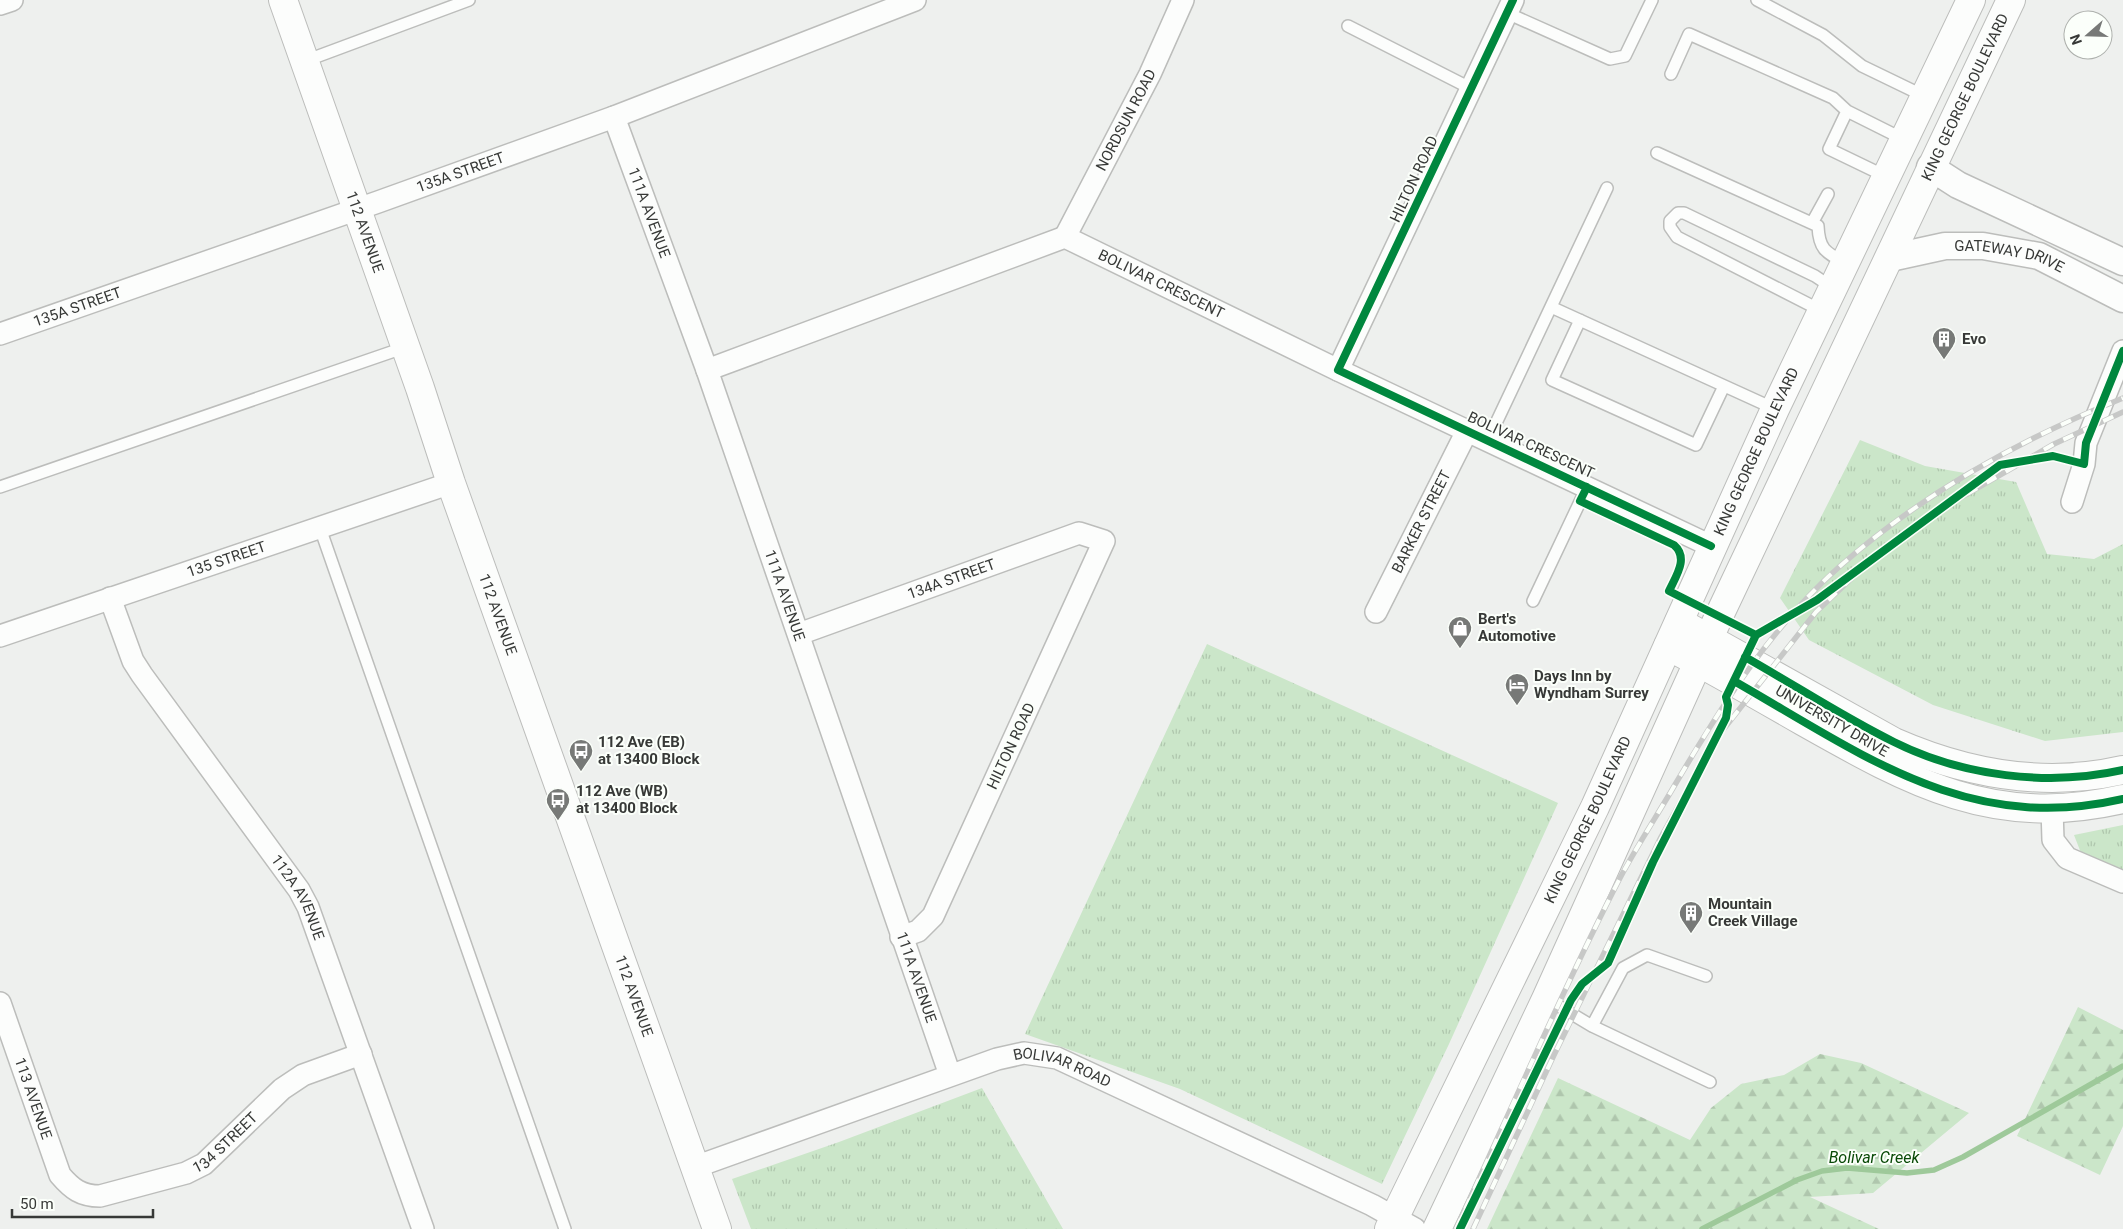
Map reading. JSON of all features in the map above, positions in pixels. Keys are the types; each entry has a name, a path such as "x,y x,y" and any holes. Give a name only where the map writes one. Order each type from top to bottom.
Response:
{"main road":[{"name":"112 AVENUE","path":"283,0 406,347 451,483 717,1229"},
{"name":"KING GEORGE BOULEVARD","path":"1400,1225 1595,806 1775,408 1971,0"},
{"name":"KING GEORGE BOULEVARD","path":"1437,1229 1546,999 1704,650 1890,258 1930,167 2011,0"},
{"name":"UNIVERSITY DRIVE","path":"1679,622 1704,650 1882,766 1917,782 1968,799 2052,809 2123,799"},
{"name":"UNIVERSITY DRIVE","path":"1668,646 1704,650 1894,742 1958,767 2008,774 2064,778 2123,770"}],"street":[{"path":"0,4 12,0"},
{"name":"135A STREET","path":"0,334 357,210 614,117 915,0"},
{"name":"NORDSUN ROAD","path":"1064,237 1150,74 1183,0"},
{"name":"HILTON ROAD","path":"1338,370 1510,7"},
{"name":"111A AVENUE","path":"614,117 707,370 950,1075"},
{"path":"1930,167 1958,185 2123,262"},
{"path":"707,370 1064,237"},
{"name":"BOLIVAR CRESCENT","path":"1064,237 1338,370 1711,546"},
{"name":"GATEWAY DRIVE","path":"1890,258 1945,246 1983,246 2039,256 2123,299"},
{"path":"2072,502 2084,464 2086,443 2123,351"},
{"name":"BARKER STREET","path":"1376,612 1467,430"},
{"name":"135 STREET","path":"0,636 451,483"},
{"name":"134A STREET","path":"799,634 1079,533 1104,541"},
{"name":"HILTON ROAD","path":"901,937 918,931 933,916 1104,541"},
{"name":"112A AVENUE","path":"110,598 134,661 142,675 299,890 308,907 423,1229"},
{"path":"2052,809 2053,840 2067,858 2123,882"},
{"name":"113 AVENUE","path":"0,1003 60,1175 73,1190"},
{"name":"BOLIVAR ROAD","path":"695,1167 997,1058 1024,1053 1057,1058 1400,1225"},
{"name":"134 STREET","path":"73,1190 88,1196 100,1196 186,1173 204,1164 282,1089 303,1075 361,1054"}],"lane":[{"path":"305,61 469,0"},
{"path":"1510,7 1610,59 1625,56 1652,0"},
{"path":"1757,0 1823,35 1862,66 1924,96"},
{"path":"1348,26 1472,89"},
{"path":"1671,74 1689,34 1833,98 1847,111 1903,139"},
{"path":"1847,111 1829,149 1885,176"},
{"path":"1657,153 1818,226 1820,245 1826,252 1845,263"},
{"path":"1488,440 1607,188"},
{"path":"1812,223 1828,194"},
{"path":"1678,213 1684,213 1815,276 1827,299 1677,237 1670,227 1670,221 1678,213"},
{"path":"1551,307 1775,408"},
{"path":"1580,320 1552,380 1696,445 1724,386"},
{"path":"0,487 406,347"},
{"path":"1533,601 1586,487"},
{"path":"320,528 565,1229"},
{"path":"1592,1026 1623,968 1646,955 1706,976"},
{"path":"1546,999 1592,1026 1710,1082"}],"green space":[{"path":"1860,440 1925,466 2016,482 2047,554 2094,559 2123,544 2123,732 2045,741 1933,705 1809,640 1780,598"},
{"path":"1207,644 1558,803 1449,1044 1382,1184 1180,1089 1025,1034"},
{"path":"2123,825 2123,872 2081,853 2074,835"},
{"path":"2078,1007 2123,1030 2123,1126 2100,1175 2017,1136"},
{"path":"1820,1054 1861,1063 1969,1113 1873,1193 1810,1197 1879,1229 1487,1229 1558,1078 1690,1140 1711,1108 1741,1084 1784,1075"},
{"path":"982,1088 1063,1229 751,1229 732,1179 839,1142"}],"waterway":[{"name":"Bolivar Creek","path":"1702,1229 1797,1180 1822,1171 1847,1168 1907,1173 1934,1170 1963,1157 2123,1066"}],"railway":[{"path":"1456,1229 1556,1009 1620,878 1711,725 1749,668 1770,641 1814,590 1839,567 1871,540 1938,492 1974,470 2047,431 2123,398"},
{"path":"1473,1229 1554,1055 1661,837 1715,740 1816,612 1871,560 1920,521 2054,444 2123,412"}],"cycle path":[{"path":"1513,0 1338,370 1711,546"},
{"path":"1460,1229 1571,1000 1582,984 1608,963 1653,862 1726,718 1728,705 1726,697 1756,635 1817,600 2000,465 2053,456 2084,464 2086,443 2123,351"},
{"path":"1587,487 1580,501 1674,545 1678,550 1681,556 1680,567 1669,591 1756,635"},
{"path":"1745,657 1838,712 1894,742 1920,754 1948,763 2006,775 2036,778 2065,778 2123,770"},
{"path":"1734,681 1872,760 1918,781 1965,797 2014,806 2067,807 2123,799"}],"place":[{"name":"Evo","path":"1944,360"},
{"name":"Bert's Automotive","path":"1460,649"},
{"name":"Days Inn by Wyndham Surrey","path":"1517,706"},
{"name":"112 Ave (EB) at 13400 Block","path":"581,772"},
{"name":"112 Ave (WB) at 13400 Block","path":"558,821"},
{"name":"Mountain Creek Village","path":"1691,934"}]}
